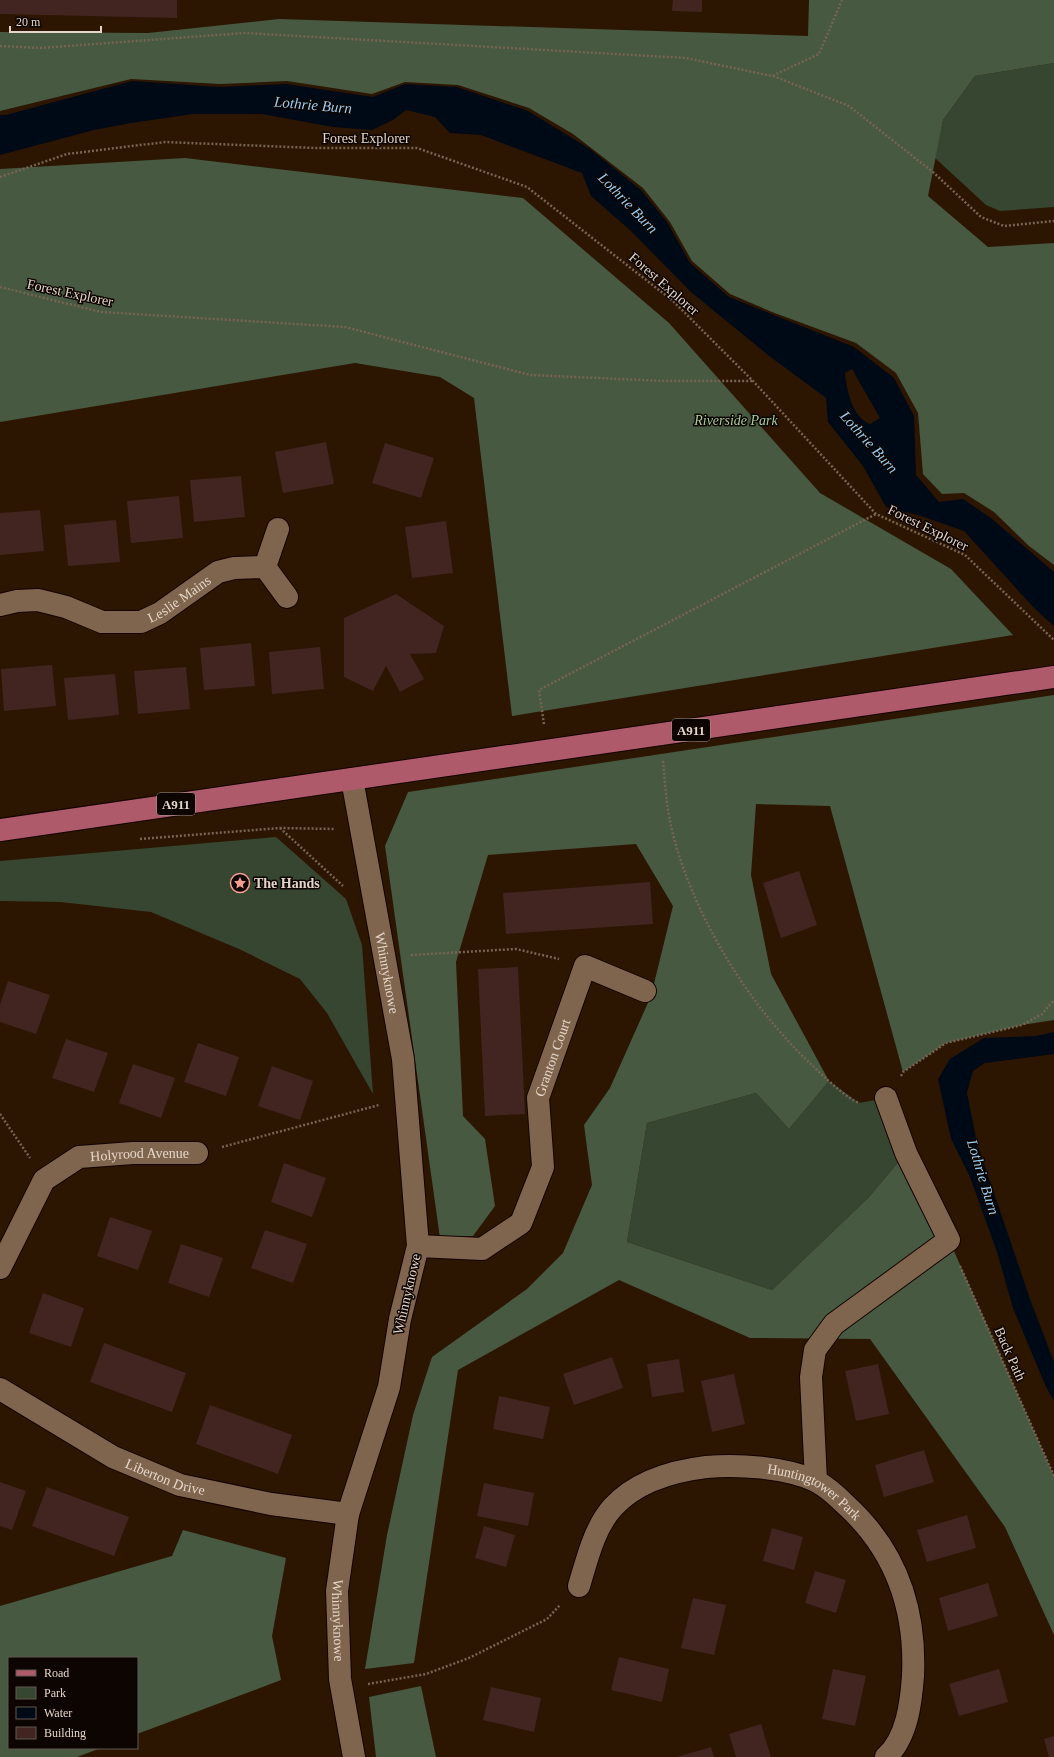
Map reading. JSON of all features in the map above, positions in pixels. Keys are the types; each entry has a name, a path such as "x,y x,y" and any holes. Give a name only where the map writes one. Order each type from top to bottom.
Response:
{"main road":[{"name":"A911","path":"0,830 1054,677"}],"street":[{"path":"278,529 265,567 287,597"},
{"name":"Leslie Mains","path":"0,605 17,601 38,600 66,607 83,616 102,622 119,624 141,622 160,613 218,572 234,568 265,567"},
{"name":"Whinnyknowe","path":"352,779 403,1059 418,1246 400,1319 389,1387 348,1514 337,1591 341,1688 354,1757"},
{"path":"585,966 644,991"},
{"name":"Granton Court","path":"418,1246 482,1248 521,1223 543,1168 538,1098 585,966"},
{"path":"816,1481 811,1377 815,1350 834,1324 949,1240 906,1153 886,1098"},
{"name":"Holyrood Avenue","path":"44,1180 79,1157 133,1153 197,1153"},
{"path":"0,1268 44,1180"},
{"name":"Liberton Drive","path":"0,1389 114,1457 180,1485 271,1504 348,1514"},
{"name":"Huntingtower Park","path":"579,1586 599,1528 613,1507 632,1491 660,1478 686,1470 719,1466 757,1467 789,1473 816,1481 838,1497 860,1517 883,1547 904,1590 911,1627 913,1663 912,1695 905,1726 892,1755"}],"path":[{"path":"772,76 819,54 842,0"},
{"path":"0,46 40,48 245,34 686,58 772,76 850,106 934,173 981,217 1004,226 1054,221"},
{"name":"Forest Explorer","path":"0,177 67,154 166,142 315,148 417,148 527,187 673,301 753,381 876,514 965,555 1049,637 1054,640"},
{"name":"Forest Explorer","path":"0,287 101,312 345,327 530,376 666,381 753,381"},
{"path":"547,751 540,690 876,514"},
{"path":"660,735 670,821 684,868 703,915 723,952 752,995 796,1051 829,1081 859,1104 886,1098 903,1072 946,1043 1022,1025 1042,1014 1054,1000"},
{"path":"132,840 280,828 362,829"},
{"path":"385,956 516,949 585,966"},
{"path":"197,1153 380,1105"},
{"path":"0,1114 44,1180"},
{"name":"Back Path","path":"949,1240 1054,1476"},
{"path":"341,1688 426,1674 469,1658 547,1618 579,1586"}],"green space":[{"path":"809,0 1054,0 1054,63 975,76 943,120 928,196 988,247 1054,243 1054,565 1029,546 994,512 964,493 942,494 923,474 918,413 896,373 856,343 772,312 730,294 692,261 670,222 643,188 573,134 529,108 458,85 405,82 372,94 287,81 220,84 131,79 0,111 0,32 148,33 279,19 808,36"},
{"path":"1054,63 1054,207 1000,211 986,205 935,158 943,120 975,76"},
{"name":"Riverside Park","path":"185,158 523,198 669,323 820,493 951,569 1013,635 512,716 474,398 440,377 355,363 0,422 0,169"},
{"path":"1054,695 1054,1020 1022,1025 946,1043 903,1072 830,806 756,804 751,875 771,974 829,1081 789,1129 756,1093 647,1123 627,1242 772,1290 869,1197 906,1153 949,1240 1054,1476 1054,1635 1005,1527 870,1339 750,1338 619,1280 458,1370 414,1663 365,1669 387,1535 413,1415 432,1357 527,1289 563,1253 592,1185 584,1125 610,1088 651,996 673,906 636,844 488,855 456,962 463,1116 485,1139 495,1206 473,1236 440,1238 385,846 408,792"},
{"path":"276,837 346,899 362,945 373,1094 327,1013 300,979 239,949 151,912 60,902 0,901 0,861"},
{"path":"829,1081 859,1103 886,1098 906,1153 869,1197 772,1290 627,1242 647,1123 756,1093 789,1129"},
{"path":"183,1530 286,1558 272,1636 281,1680 138,1734 138,1657 8,1657 8,1749 98,1749 77,1757 0,1757 0,1606 172,1556"},
{"path":"421,1686 436,1757 376,1757 369,1697"}],"water":[{"name":"Lothrie Burn","path":"132,81 220,87 286,84 373,97 405,84 457,87 528,111 590,149 641,190 667,222 690,263 729,297 854,347 894,378 914,416 916,475 939,502 963,499 991,518 1054,572 1054,626 1035,609 964,531 921,516 886,507 863,466 828,422 826,398 768,355 691,292 630,230 591,196 582,173 481,135 450,133 435,117 406,110 393,120 372,130 333,127 262,114 193,114 94,130 0,155 0,115 6,115","holes":["852,369 880,418 870,424 859,416 849,395 845,373"]},
{"name":"Lothrie Burn","path":"1054,1032 1054,1054 985,1063 973,1071 967,1093 977,1143 1030,1299 1054,1362 1054,1401 1046,1387 1013,1308 997,1252 970,1177 951,1139 938,1079 950,1059 984,1038 1036,1036"}],"building":[{"path":"0,0 177,0 177,18 0,14"},
{"path":"673,0 702,0 702,12 672,11"},
{"path":"326,442 334,484 283,493 275,452"},
{"path":"385,443 434,458 421,498 372,483"},
{"path":"241,476 245,517 194,522 190,480"},
{"path":"179,496 183,538 131,543 127,501"},
{"path":"40,510 44,551 0,555 0,513"},
{"path":"116,520 120,562 68,566 64,525"},
{"path":"446,521 453,573 412,578 405,527"},
{"path":"396,594 444,626 436,653 410,654 424,679 400,692 386,666 373,691 344,677 344,618"},
{"path":"251,643 255,686 204,690 200,648"},
{"path":"320,647 324,689 272,694 269,652"},
{"path":"52,665 56,706 4,711 1,669"},
{"path":"186,667 190,709 138,714 134,671"},
{"path":"115,674 119,715 68,720 64,678"},
{"path":"799,871 817,925 781,938 763,883"},
{"path":"650,882 653,924 506,934 503,893"},
{"path":"518,967 525,1114 485,1116 478,969"},
{"path":"8,981 50,995 36,1034 0,1022 0,1005"},
{"path":"66,1039 108,1053 94,1092 52,1078"},
{"path":"198,1043 239,1057 226,1096 184,1082"},
{"path":"133,1064 175,1078 161,1118 119,1103"},
{"path":"272,1066 313,1081 300,1120 258,1106"},
{"path":"284,1163 326,1178 312,1217 271,1202"},
{"path":"110,1217 152,1231 138,1270 97,1256"},
{"path":"265,1230 307,1244 293,1283 251,1268"},
{"path":"181,1244 223,1258 209,1297 168,1283"},
{"path":"43,1293 84,1308 71,1347 29,1333"},
{"path":"104,1343 186,1373 172,1412 90,1382"},
{"path":"612,1357 623,1388 574,1405 563,1374"},
{"path":"679,1359 684,1392 652,1397 647,1364"},
{"path":"878,1364 889,1414 856,1421 845,1371"},
{"path":"734,1374 745,1424 712,1432 701,1381"},
{"path":"499,1396 550,1407 543,1439 493,1429"},
{"path":"210,1405 292,1435 278,1474 196,1444"},
{"path":"924,1450 934,1482 884,1497 875,1465"},
{"path":"0,1482 26,1491 12,1530 0,1526"},
{"path":"484,1483 534,1493 528,1526 477,1516"},
{"path":"47,1487 129,1517 114,1556 32,1526"},
{"path":"967,1515 976,1548 927,1562 917,1530"},
{"path":"484,1526 515,1535 506,1567 475,1558"},
{"path":"772,1528 803,1537 794,1570 763,1561"},
{"path":"815,1571 846,1580 836,1613 805,1603"},
{"path":"988,1583 998,1616 948,1631 939,1598"},
{"path":"693,1598 726,1605 714,1655 681,1648"},
{"path":"619,1657 669,1669 662,1702 611,1690"},
{"path":"833,1669 866,1676 855,1726 822,1719"},
{"path":"999,1669 1008,1702 959,1716 949,1684"},
{"path":"491,1687 541,1698 534,1732 483,1720"},
{"path":"761,1724 771,1757 736,1757 729,1734"},
{"path":"1054,1736 1054,1757 1049,1757 1044,1739"},
{"path":"711,1747 714,1757 677,1757"}],"place":[{"name":"The Hands","path":"240,883"}]}
